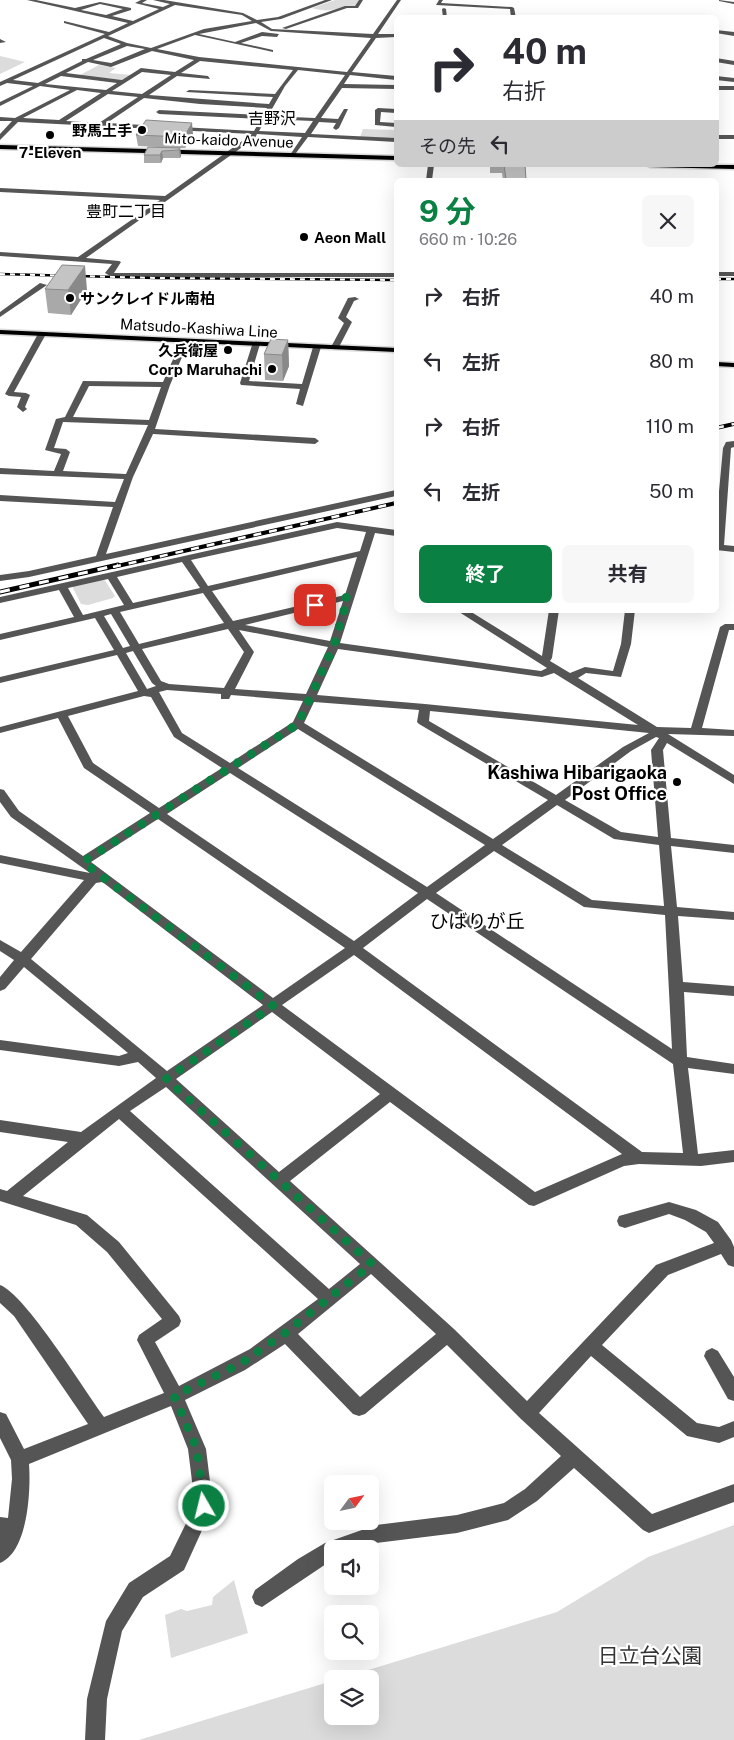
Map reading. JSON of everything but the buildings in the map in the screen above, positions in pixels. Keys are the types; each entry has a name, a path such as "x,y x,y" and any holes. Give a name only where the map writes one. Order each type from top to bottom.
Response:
{"highway":[{"name":"Mito-kaido Avenue","path":"0,147 394,158"},
{"path":"719,167 734,167"}],"main road":[{"name":"Matsudo-Kashiwa Line","path":"0,332 394,350"},
{"path":"719,364 734,365"}],"street":[{"path":"29,0 131,22"},
{"path":"145,0 136,3 162,8"},
{"path":"155,0 237,12 269,30 394,36"},
{"path":"0,84 59,55 182,0"},
{"path":"59,55 110,65 160,45 197,35 206,30 256,23 330,0"},
{"path":"269,30 298,24 347,7 356,7 361,0"},
{"path":"293,155 399,0"},
{"path":"441,0 438,4 477,9 512,8 513,15"},
{"path":"721,0 734,3"},
{"path":"73,10 100,3 129,10 104,17"},
{"path":"307,8 336,15 322,22"},
{"path":"444,9 445,15"},
{"path":"66,22 107,34 126,44 198,59 394,78"},
{"path":"306,33 314,28"},
{"path":"236,43 262,34 275,36 283,31"},
{"path":"719,32 734,34"},
{"path":"197,35 271,51"},
{"path":"0,104 86,61 126,44"},
{"path":"361,45 369,45"},
{"path":"101,124 198,59"},
{"path":"719,60 734,62"},
{"path":"80,259 253,137 283,85 296,69"},
{"path":"60,122 141,70 208,78 202,83"},
{"path":"59,74 124,82"},
{"path":"719,78 734,80"},
{"path":"0,80 178,100 270,106"},
{"path":"342,86 394,87"},
{"path":"153,117 195,87"},
{"path":"0,138 16,120 77,88"},
{"path":"719,88 734,88"},
{"path":"189,92 278,96"},
{"path":"332,137 346,110"},
{"path":"394,111 378,110 376,124 394,125"},
{"path":"159,112 340,121"},
{"path":"378,116 394,116"},
{"path":"0,119 394,140"},
{"path":"141,126 147,122"},
{"path":"719,137 734,137"},
{"path":"0,190 168,198"},
{"path":"0,254 117,262"},
{"path":"124,254 109,273 112,275 394,275"},
{"path":"719,274 734,274"},
{"path":"0,315 43,285"},
{"path":"335,347 348,322 342,318 351,300 355,299"},
{"path":"23,409 21,407 26,395 9,394 42,334"},
{"path":"100,558 129,477 185,341"},
{"path":"256,344 244,383 306,387"},
{"path":"300,404 317,347"},
{"path":"68,420 86,384 166,385"},
{"path":"56,474 66,452 49,450 60,419 315,441"},
{"path":"734,444 729,444 727,448 729,491 719,548 734,549"},
{"path":"0,471 129,477"},
{"path":"0,578 29,574 394,493"},
{"path":"0,498 119,505"},
{"path":"0,600 338,525 394,533"},
{"path":"83,862 298,724 334,645 362,553 371,530"},
{"path":"0,637 362,553"},
{"path":"184,558 249,652 226,696"},
{"path":"111,575 130,607"},
{"path":"62,586 80,619"},
{"path":"0,680 348,597"},
{"path":"114,611 157,683 167,687 226,696"},
{"path":"466,613 569,678 651,733 665,738 734,780"},
{"path":"541,661 547,658 554,613"},
{"path":"569,678 585,670 618,675 626,644 630,613"},
{"path":"98,614 120,652 178,736 426,893 680,1061 734,1069"},
{"path":"231,625 334,645 542,674 554,669"},
{"path":"694,732 725,627 734,627"},
{"path":"0,730 149,694 167,687"},
{"path":"149,694 226,696 424,711 651,733 734,733"},
{"path":"424,711 423,722 618,836 734,849"},
{"path":"61,714 88,765 354,948 639,1158"},
{"path":"298,724 589,904 734,916"},
{"path":"6,1196 120,1111 273,1006 426,893 651,733"},
{"path":"665,738 734,741"},
{"path":"665,738 656,750 677,986 680,1061 691,1159"},
{"path":"0,793 15,814 109,881 390,1094 534,1200 622,1160 734,1156"},
{"path":"0,811 15,814"},
{"path":"0,859 109,881"},
{"path":"0,986 92,879"},
{"path":"0,945 22,959 141,1056 280,1180 448,1334 527,1413 649,1524 734,1493"},
{"path":"677,986 734,990"},
{"path":"0,1045 119,1061 141,1056"},
{"path":"280,1180 390,1094"},
{"path":"120,1111 328,1298"},
{"path":"0,1126 83,1138"},
{"path":"6,1196 81,1220 113,1248 167,1313 173,1321 145,1340 174,1396 197,1449 204,1506 177,1563 136,1590 113,1628 97,1699 95,1740"},
{"path":"625,1222 669,1208 690,1215 712,1226 734,1260"},
{"path":"527,1413 662,1270 725,1245"},
{"path":"20,1459 174,1396 240,1364 285,1333 372,1264"},
{"path":"0,1292 20,1311 100,1426"},
{"path":"285,1333 359,1408 448,1334"},
{"path":"590,1345 693,1430 719,1435 734,1429"},
{"path":"712,1356 734,1393"},
{"path":"0,1420 20,1459 21,1479 0,1554"},
{"path":"359,1540 376,1534 457,1524 508,1511 531,1495 574,1456"},
{"path":"262,1597 324,1555"}],"green space":[{"path":"335,0 359,0 355,6 334,10 312,8"},
{"path":"0,56 25,62 0,74"},
{"path":"99,65 116,68 109,73 132,75 124,80 78,76"},
{"path":"363,129 394,130 394,139 360,137"},
{"path":"104,579 115,596 88,605 81,604 72,586"},
{"name":"日立台公園","path":"734,1525 734,1740 139,1740 324,1683 324,1725 379,1725 379,1670 368,1670 557,1612 648,1557"},
{"path":"234,1580 248,1633 171,1658 165,1615 181,1609 187,1611 212,1605 213,1597"}],"railway":[{"path":"0,274 155,278 394,280"},
{"path":"719,279 734,279"},
{"path":"719,427 734,424"},
{"path":"113,567 394,503"},
{"path":"0,592 118,565"}],"place":[{"name":"野馬土手","path":"142,130"},
{"name":"7-Eleven","path":"50,135"},
{"name":"Aeon Mall","path":"304,237"},
{"name":"サンクレイドル南柏","path":"70,298"},
{"name":"久兵衛屋","path":"228,350"},
{"name":"Corp Maruhachi","path":"272,369"},
{"name":"Kashiwa Hibarigaoka Post Office","path":"677,782"}],"district":[{"name":"吉野沢","path":"272,118"},
{"name":"豊町二丁目","path":"126,211"},
{"name":"ひばりが丘","path":"477,921"}],"route":[{"path":"204,1506 197,1449 174,1396 240,1364 285,1333 372,1264 166,1079 273,1006 83,862 298,724 334,645 348,597 315,605"}]}
